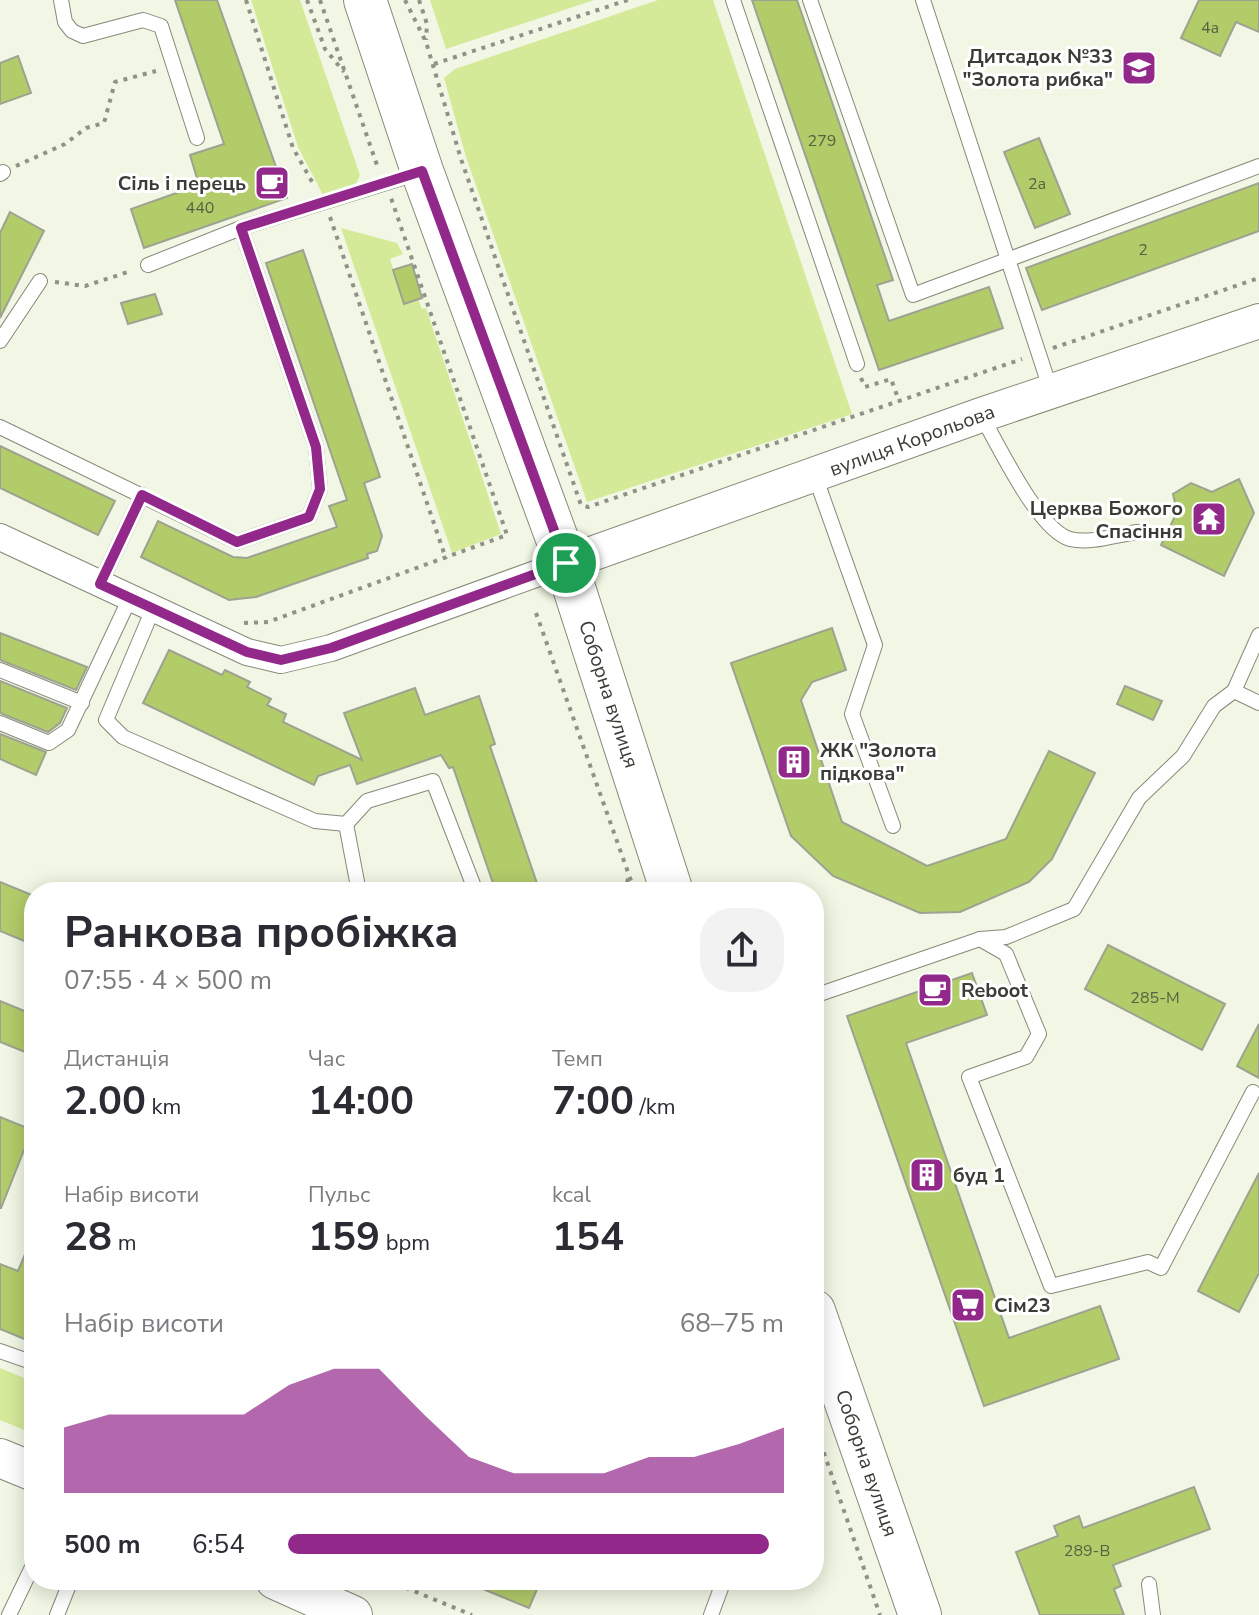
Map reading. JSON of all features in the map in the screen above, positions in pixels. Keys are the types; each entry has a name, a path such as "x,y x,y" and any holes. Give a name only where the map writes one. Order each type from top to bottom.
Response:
{"main road":[{"name":"Соборна вулиця","path":"365,0 403,178 566,563 669,882"},
{"name":"Соборна вулиця","path":"824,1340 920,1615"},
{"path":"0,1458 24,1468"},
{"path":"297,1590 353,1615"}],"street":[{"name":"вулиця Корольова","path":"566,563 981,415 1259,321"},
{"path":"0,537 247,652 281,660 331,648 566,563"}],"lane":[{"path":"61,0 65,22 72,31 83,36 143,20 161,26 197,138"},
{"path":"733,0 857,364"},
{"path":"810,0 913,295 1259,166"},
{"path":"923,0 1051,392"},
{"path":"148,265 241,228 403,178"},
{"path":"0,427 237,542 309,517 320,489 316,447 241,228"},
{"path":"0,341 40,281"},
{"path":"981,415 1028,496 1052,527 1066,538 1083,541 1137,532"},
{"path":"815,475 875,645 852,714 893,826"},
{"path":"100,584 142,495"},
{"path":"0,723 49,743 68,730 141,603"},
{"path":"141,603 106,720 123,737 315,821 346,824"},
{"path":"824,993 980,939 1006,937 1074,909 1139,798 1183,756 1214,706 1234,691 1259,635"},
{"path":"0,670 82,703"},
{"path":"1234,691 1259,703"},
{"path":"346,824 367,801 433,781 472,882"},
{"path":"346,824 357,882"},
{"path":"980,939 1006,954 1039,1034 1026,1057 969,1077 1051,1286 1148,1262 1161,1268 1253,1092"},
{"path":"0,1351 24,1359"},
{"path":"9,1615 24,1584"},
{"path":"1149,1584 1153,1615"},
{"path":"57,1615 67,1590"},
{"path":"711,1615 720,1590"}],"path":[{"path":"246,0 293,148 323,204 446,559"},
{"path":"307,0 325,49 346,74"},
{"path":"240,623 268,622 507,535 397,208 403,178 346,74 320,0"},
{"path":"405,0 434,64 461,159 581,505 588,507 1259,278"},
{"path":"419,0 427,24 426,42"},
{"path":"434,64 628,0"},
{"path":"2,173 65,144 86,128 104,123 115,82 175,66"},
{"path":"40,281 85,286 148,265"},
{"path":"891,379 899,401"},
{"path":"536,613 632,882"},
{"path":"627,882 629,874"},
{"path":"824,1453 880,1615"},
{"path":"411,1590 472,1615"}],"green space":[{"path":"251,0 300,0 360,175 356,184 323,195 298,147"},
{"path":"430,0 594,0 446,49"},
{"path":"658,0 713,0 852,414 587,502 466,157 444,78 455,69"},
{"path":"341,228 397,243 403,254 390,259 404,303 418,299 422,309 426,308 501,534 452,553"},
{"path":"0,1368 24,1378 24,1430 0,1420"}],"building":[{"path":"175,0 217,0 287,198 144,248 131,209 199,185 190,155 224,144"},
{"path":"752,0 797,0 893,280 877,285 889,321 989,287 1003,328 879,370"},
{"path":"1199,0 1259,0 1259,32 1236,22 1220,56 1181,38"},
{"path":"18,56 31,93 0,104 0,63"},
{"path":"1039,138 1070,214 1035,228 1004,152"},
{"path":"1259,183 1259,231 1042,310 1026,268"},
{"path":"10,212 44,231 0,318 0,233"},
{"path":"303,250 380,477 364,483 382,536 377,551 367,554 368,558 256,597 229,600 141,557 158,521 233,557 247,558 337,527 329,506 347,500 266,263"},
{"path":"412,264 422,298 404,304 393,270"},
{"path":"155,294 162,314 128,324 121,303"},
{"path":"0,446 115,501 98,535 0,488"},
{"path":"1239,479 1254,513 1224,576 1161,545 1177,512 1173,494 1191,483 1212,492"},
{"name":"ЖК \"Золота підкова\"","path":"832,628 846,670 812,682 801,700 842,822 927,866 1006,839 1049,751 1095,773 1052,859 1029,882 960,912 920,913 833,876 791,836 731,663"},
{"path":"0,633 87,667 76,690 0,660"},
{"path":"169,650 222,675 225,670 250,682 247,687 271,699 267,705 286,714 283,722 362,760 344,713 415,688 425,715 479,696 495,744 490,746 537,882 493,882 453,767 449,768 441,755 357,784 350,765 318,776 314,785 143,703"},
{"path":"0,681 67,708 60,723 48,732 0,713"},
{"path":"1125,686 1162,701 1153,720 1117,704"},
{"path":"0,734 46,752 36,775 0,759"},
{"path":"0,882 24,892 24,941 0,931"},
{"path":"1108,945 1225,1004 1202,1050 1085,989"},
{"name":"буд 1","path":"972,973 987,1015 906,1043 1009,1338 1100,1306 1119,1359 984,1406 847,1016"},
{"path":"0,1001 24,1011 24,1052 0,1042"},
{"path":"1259,1024 1259,1078 1237,1066"},
{"path":"0,1117 24,1127 24,1150 0,1208"},
{"path":"1259,1173 1259,1273 1239,1312 1198,1291"},
{"path":"24,1257 24,1339 0,1329 0,1264 18,1271"},
{"path":"1194,1487 1210,1529 1113,1565 1121,1586 1114,1589 1124,1615 1040,1615 1016,1552 1058,1536 1054,1526 1079,1516 1083,1528"},
{"path":"485,1590 537,1590 529,1608"}],"place":[{"name":"Дитсадок №33 \"Золота рибка\"","path":"1139,68"},
{"name":"Сіль і перець","path":"272,183"},
{"name":"Церква Божого Спасіння","path":"1209,519"},
{"name":"ЖК \"Золота підкова\"","path":"794,762"},
{"name":"Reboot","path":"935,990"},
{"name":"буд 1","path":"927,1175"},
{"name":"Сім23","path":"968,1305"}],"route":[{"path":"422,171 566,563 331,648 281,660 247,652 100,584 142,495 237,542 309,517 320,489 316,447 241,228 422,171"}]}
